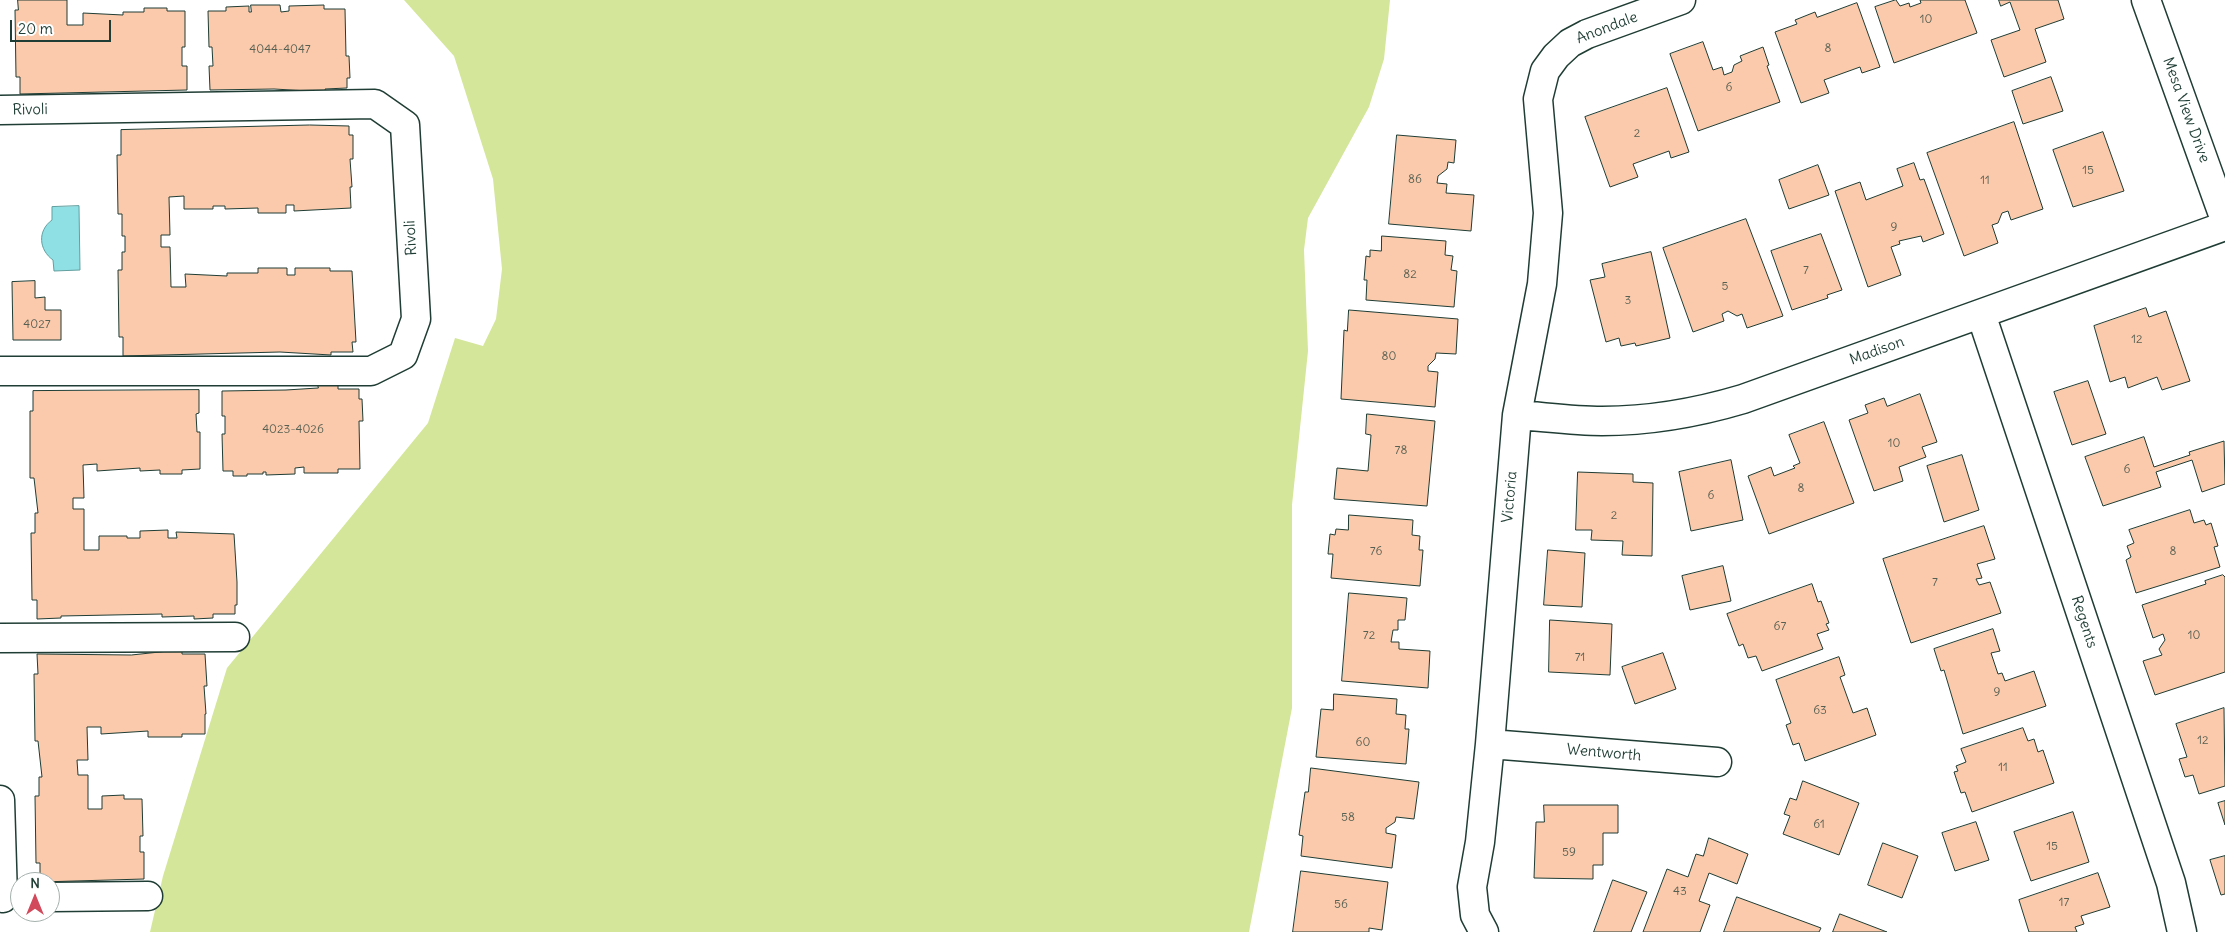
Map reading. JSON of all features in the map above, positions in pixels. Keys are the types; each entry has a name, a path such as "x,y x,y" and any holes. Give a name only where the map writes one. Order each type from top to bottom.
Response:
{"street":[{"name":"Anondale","path":"1545,71 1556,56 1570,43 1586,34 1681,0"},
{"name":"Mesa View Drive","path":"2146,0 2225,220"},
{"name":"Victoria","path":"1482,928 1475,915 1472,887 1480,842 1490,744 1517,415 1542,284 1548,213 1538,99 1545,71"},
{"name":"Rivoli","path":"0,110 375,104 405,124 416,319 403,355 371,371 0,371"},
{"name":"Madison","path":"1517,415 1602,421 1663,418 1703,410 1743,399 2225,226"},
{"name":"Regents","path":"1981,314 2171,883 2182,932"},
{"path":"0,638 234,637"},
{"name":"Wentworth","path":"1490,744 1717,762"},
{"path":"0,800 8,898"},
{"path":"60,897 148,896"}],"green space":[{"path":"404,0 1390,0 1384,59 1369,107 1308,218 1304,250 1308,351 1292,505 1292,708 1249,932 150,932 163,876 227,668 428,423 455,338 483,346 496,319 502,269 493,179 454,56"}],"water":[{"path":"79,206 80,270 54,271 53,260 45,251 42,240 44,229 52,220 52,207"}],"building":[{"path":"18,0 67,0 67,25 83,25 83,13 123,15 123,12 144,12 144,8 167,8 167,11 185,11 185,47 182,47 182,66 187,66 187,90 20,94 20,77 16,77 15,10 18,10"},
{"path":"1896,0 1900,6 1909,3 1910,7 1921,3 1920,0 1965,0 1977,33 1894,63 1875,7"},
{"path":"1999,0 2058,0 2064,19 2035,29 2046,62 2004,77 1991,40 2020,30 2010,2 2001,6"},
{"path":"1857,3 1880,67 1862,73 1860,67 1824,80 1829,93 1801,103 1775,32 1797,24 1795,20 1815,12 1817,17"},
{"path":"251,5 280,5 281,12 289,11 289,6 324,5 324,9 345,9 346,56 349,56 350,78 347,78 347,88 325,89 326,92 274,89 210,90 209,66 213,66 212,47 209,47 208,11 226,11 226,7 249,6 249,12 251,12"},
{"path":"1703,42 1713,70 1722,67 1724,75 1732,72 1734,65 1742,61 1740,56 1763,47 1769,65 1767,66 1780,102 1698,131 1670,54"},
{"path":"2051,77 2063,111 2023,124 2012,91"},
{"path":"1667,88 1689,152 1671,158 1669,151 1633,164 1638,177 1610,187 1585,117"},
{"path":"2014,122 2043,209 2011,220 2008,211 2002,213 1998,223 1992,225 1998,243 1964,256 1927,153"},
{"path":"310,125 349,126 349,135 353,135 353,159 350,159 351,208 294,211 294,205 286,205 286,213 258,213 258,208 225,209 225,206 213,206 213,209 184,209 184,196 169,197 170,235 161,235 161,247 170,247 171,287 186,287 185,274 227,276 227,273 258,273 258,268 287,268 287,275 295,275 295,268 330,268 330,271 352,271 356,342 352,342 353,352 331,352 331,355 280,352 123,356 123,337 119,337 118,270 122,270 122,252 125,252 125,236 122,236 122,214 118,214 117,155 121,155 121,130"},
{"path":"2103,132 2124,191 2073,207 2053,150"},
{"path":"1397,135 1456,140 1454,163 1448,162 1447,169 1438,176 1437,183 1447,184 1446,193 1474,195 1471,231 1389,224"},
{"path":"1914,163 1920,180 1924,179 1944,234 1923,242 1921,236 1899,241 1900,244 1891,247 1901,275 1868,287 1835,191 1860,182 1866,200 1903,186 1897,169"},
{"path":"1818,165 1829,195 1789,209 1779,180"},
{"path":"1746,219 1783,316 1747,328 1742,314 1737,316 1728,311 1722,314 1724,321 1693,332 1663,248"},
{"path":"1821,234 1842,290 1827,295 1828,298 1792,310 1771,251"},
{"path":"1382,236 1446,241 1445,255 1453,256 1451,270 1457,271 1454,307 1366,300 1367,280 1364,280 1366,256 1370,257 1370,250 1381,251"},
{"path":"1651,252 1670,338 1636,346 1635,343 1621,346 1619,338 1606,342 1590,280 1605,277 1602,264"},
{"path":"35,281 35,298 45,297 45,310 61,310 61,340 13,340 12,282"},
{"path":"2146,308 2149,317 2166,311 2190,381 2162,390 2157,377 2128,388 2125,377 2110,382 2094,326"},
{"path":"1349,310 1458,319 1456,354 1436,353 1435,359 1428,366 1428,371 1438,372 1435,407 1341,399 1344,330 1347,331"},
{"path":"2088,381 2106,434 2072,445 2054,392"},
{"path":"318,385 338,385 338,389 359,389 359,399 362,399 363,421 359,421 360,469 338,469 338,473 304,473 304,467 295,468 295,474 266,475 266,472 263,472 263,474 247,474 247,476 233,476 233,471 223,471 222,434 225,434 225,416 222,416 222,391 318,388"},
{"path":"199,390 199,413 196,414 197,432 200,432 200,469 182,470 182,474 160,474 160,470 140,471 140,468 97,471 97,464 83,465 84,498 73,498 73,509 84,509 84,550 99,550 99,536 140,538 140,531 168,530 168,538 177,538 176,532 234,534 237,582 235,614 213,614 213,618 194,619 194,616 162,617 162,614 61,616 61,618 37,619 37,600 32,600 31,533 35,533 35,513 38,513 34,478 30,478 30,411 33,411 33,391"},
{"path":"1920,394 1937,442 1922,447 1926,457 1899,467 1903,481 1874,491 1849,420 1868,413 1865,405 1884,398 1887,406"},
{"path":"1367,414 1435,421 1427,506 1334,499 1337,468 1368,471 1371,435 1366,434"},
{"path":"1824,422 1854,503 1769,534 1748,476 1771,467 1774,476 1795,468 1793,466 1800,463 1789,435"},
{"path":"2144,437 2154,467 2190,455 2189,452 2224,441 2225,484 2202,492 2192,460 2156,472 2161,487 2103,506 2085,457"},
{"path":"1962,455 1979,510 1944,522 1927,466"},
{"path":"1731,460 1743,520 1691,531 1679,472"},
{"path":"1578,472 1633,474 1633,482 1653,483 1652,556 1622,555 1623,541 1591,540 1592,530 1576,530"},
{"path":"2190,510 2194,523 2204,520 2206,525 2211,523 2218,546 2214,547 2220,567 2136,593 2126,560 2131,557 2127,546 2134,543 2129,530"},
{"path":"1349,515 1413,520 1412,535 1420,536 1419,550 1423,550 1420,586 1331,578 1333,554 1328,554 1330,534 1335,535 1336,529 1348,530"},
{"path":"1984,526 1995,559 1977,564 1982,578 1976,579 1979,585 1990,582 2001,613 1911,643 1883,559"},
{"path":"1548,550 1585,553 1582,607 1544,605"},
{"path":"1723,566 1731,601 1690,610 1682,576"},
{"path":"2223,575 2225,577 2225,672 2155,695 2143,661 2162,655 2159,649 2165,640 2163,634 2153,638 2142,605 2206,584 2205,581"},
{"path":"1812,584 1818,602 1821,601 1829,623 1826,624 1829,630 1817,634 1823,649 1762,671 1756,656 1748,658 1743,644 1739,646 1727,614"},
{"path":"1349,593 1407,598 1405,620 1398,620 1398,630 1393,630 1391,642 1399,642 1399,649 1430,651 1428,688 1342,681"},
{"path":"1550,620 1612,624 1610,675 1549,672"},
{"path":"1993,629 2000,651 1991,653 1998,674 2002,673 2005,681 2034,671 2046,706 1963,734 1944,670 1941,671 1934,649"},
{"path":"182,650 182,654 205,654 207,686 204,686 205,734 182,734 182,737 148,737 148,731 101,734 101,727 87,727 88,760 77,760 78,775 88,775 88,809 102,809 102,796 124,795 124,799 142,799 143,836 140,836 140,852 144,852 144,879 60,881 60,872 40,872 40,863 36,863 35,796 39,796 39,777 42,777 38,741 35,741 34,674 38,674 37,654 131,655"},
{"path":"1663,653 1676,689 1635,704 1622,667"},
{"path":"1839,657 1845,675 1840,677 1853,713 1867,708 1876,735 1805,761 1799,743 1793,745 1786,725 1791,723 1776,680"},
{"path":"1334,694 1397,699 1396,714 1406,715 1405,729 1409,729 1406,764 1316,757 1321,709 1333,710"},
{"path":"2224,708 2225,786 2199,794 2193,775 2185,777 2179,759 2187,757 2176,724"},
{"path":"2023,728 2028,741 2034,739 2038,752 2043,750 2054,783 1972,812 1965,792 1961,793 1954,772 1958,771 1956,766 1966,762 1961,749"},
{"path":"1311,768 1419,782 1414,819 1396,817 1395,822 1386,828 1386,833 1396,835 1392,868 1301,856 1303,836 1299,835 1305,792 1308,792"},
{"path":"1803,781 1859,803 1839,855 1783,834 1790,816 1784,814 1790,798 1796,800"},
{"path":"2225,801 2225,825 2218,803"},
{"path":"1544,805 1618,805 1618,833 1603,833 1603,865 1593,865 1593,879 1534,878 1536,822 1544,822"},
{"path":"2073,812 2089,862 2031,881 2014,832"},
{"path":"1976,822 1989,860 1955,871 1942,833"},
{"path":"1709,838 1748,854 1737,884 1709,873 1699,901 1710,905 1700,932 1643,932 1667,869 1688,877 1696,854 1703,856"},
{"path":"1883,843 1918,856 1902,898 1868,885"},
{"path":"2225,856 2225,894 2221,895 2210,860"},
{"path":"1301,871 1388,882 1382,930 1369,928 1369,932 1293,932"},
{"path":"2098,873 2110,907 2081,916 2084,924 2075,927 2077,932 2029,932 2019,900"},
{"path":"1613,880 1647,892 1631,932 1594,932"},
{"path":"1737,897 1821,928 1819,932 1724,932"},
{"path":"1840,914 1887,932 1833,932"}]}
